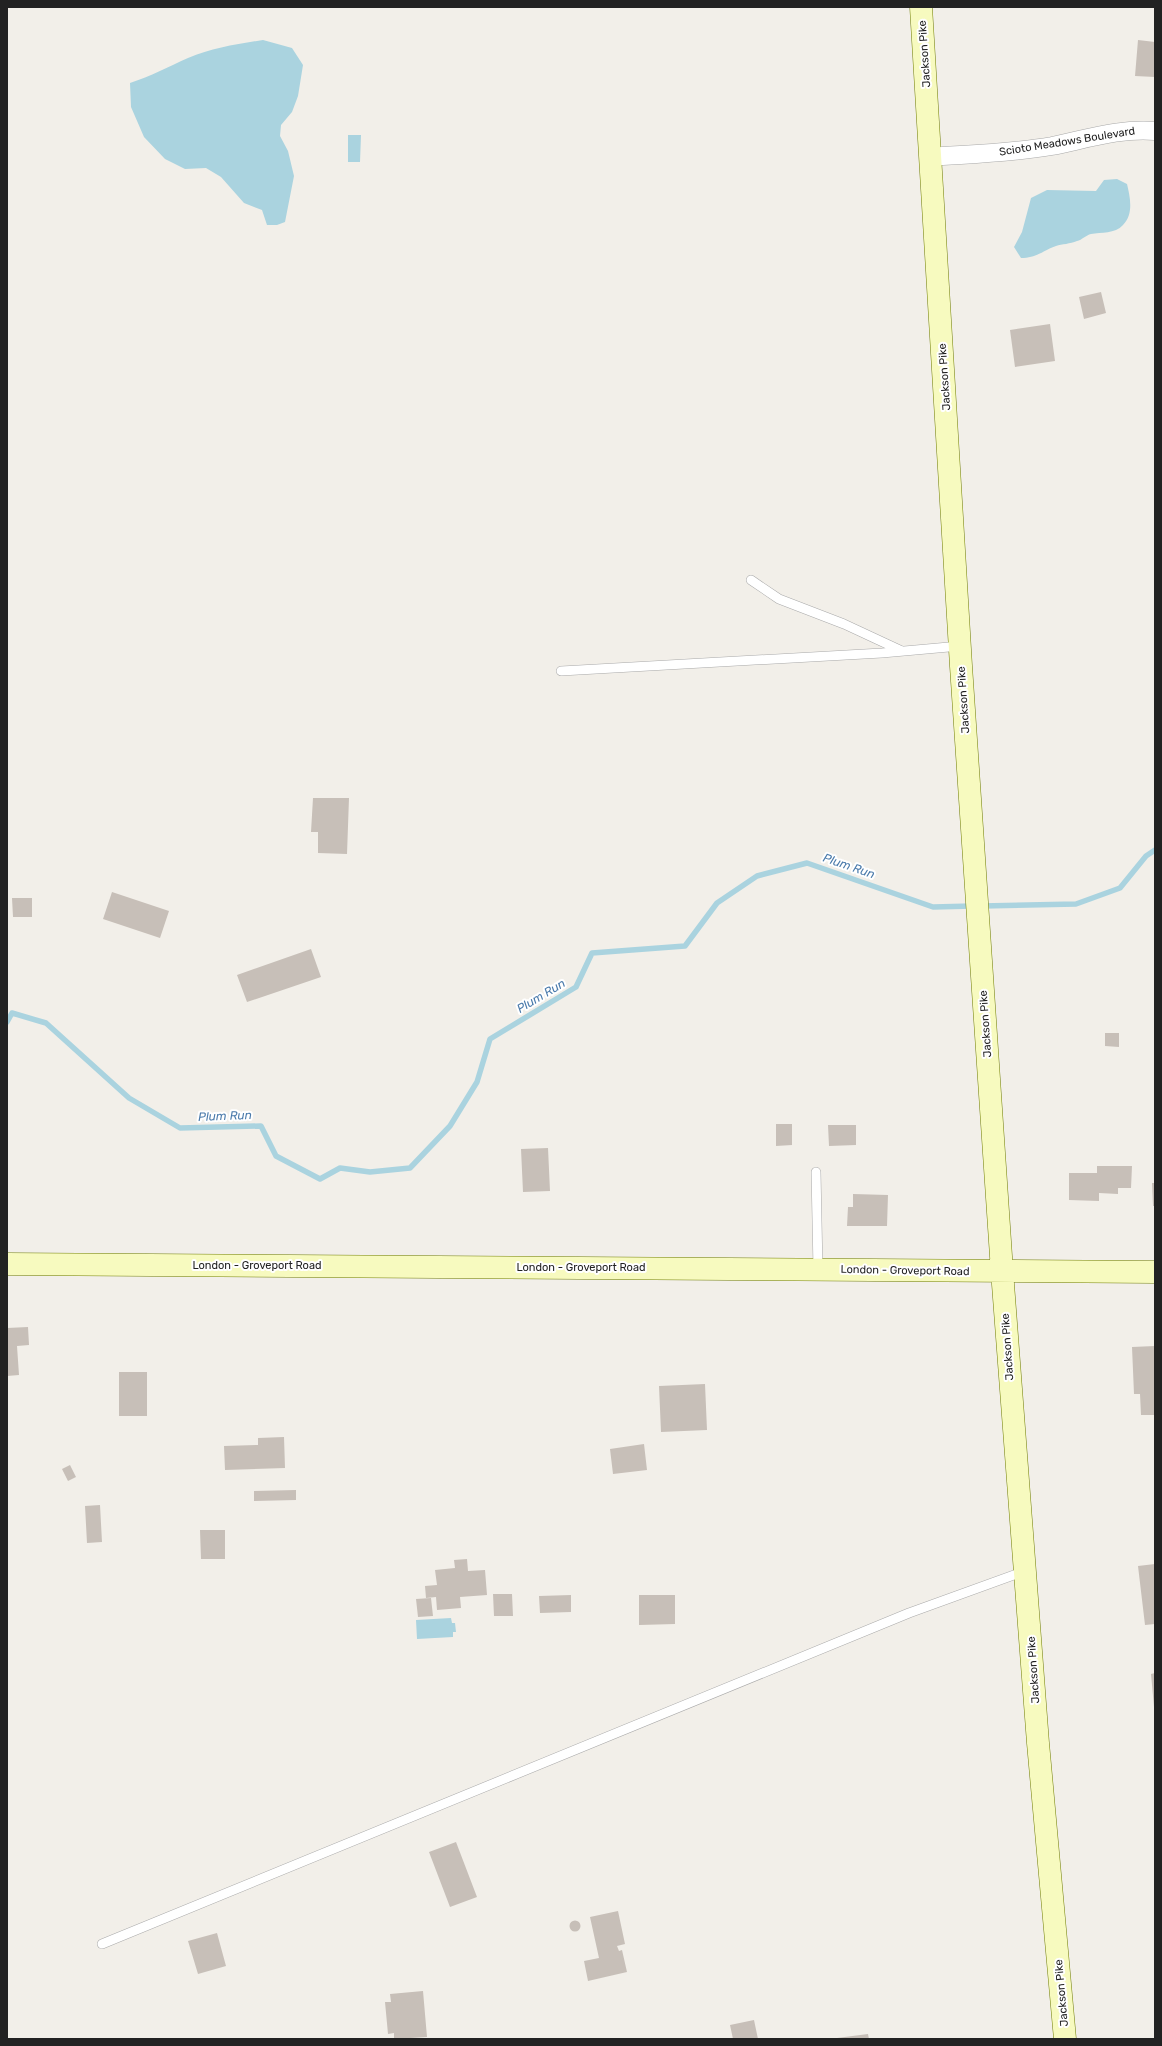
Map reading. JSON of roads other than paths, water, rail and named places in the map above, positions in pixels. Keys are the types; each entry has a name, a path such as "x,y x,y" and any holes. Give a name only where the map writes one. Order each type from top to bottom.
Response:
{"main road":[{"name":"Jackson Pike","path":"921,7 980,962 1025,1571 1065,2039"},
{"name":"London - Groveport Road","path":"7,1264 1155,1272"}],"street":[{"name":"Scioto Meadows Boulevard","path":"930,157 1022,150 1052,146 1130,129 1155,131"}],"lane":[{"path":"751,580 779,599 844,624 903,651"},
{"path":"561,671 903,651 960,646"},
{"path":"816,1172 818,1269"},
{"path":"102,1944 909,1613 1025,1571"}],"water":[{"path":"263,40 292,48 303,65 298,96 292,112 281,125 280,136 288,151 294,176 285,222 277,225 267,225 262,210 244,203 221,177 206,168 185,169 165,159 144,137 131,107 130,83 188,58 215,49"},
{"path":"348,135 361,135 360,162 348,162"},
{"path":"1117,179 1127,184 1130,200 1129,216 1120,228 1108,232 1095,233 1072,243 1056,246 1035,256 1021,258 1014,247 1022,232 1031,198 1047,190 1096,191 1104,180"},
{"path":"451,1618 452,1623 455,1623 456,1632 453,1632 453,1637 417,1639 416,1620"}],"waterway":[{"name":"Plum Run","path":"982,906 1076,904 1120,888 1146,856 1155,850"},
{"name":"Plum Run","path":"7,1022 12,1013 46,1023 129,1098 180,1128 261,1126 276,1156 320,1179 340,1168 370,1172 410,1168 450,1126 477,1082 490,1039 576,987 592,953 685,946 717,903 757,876 807,863 933,907 973,906"}]}
